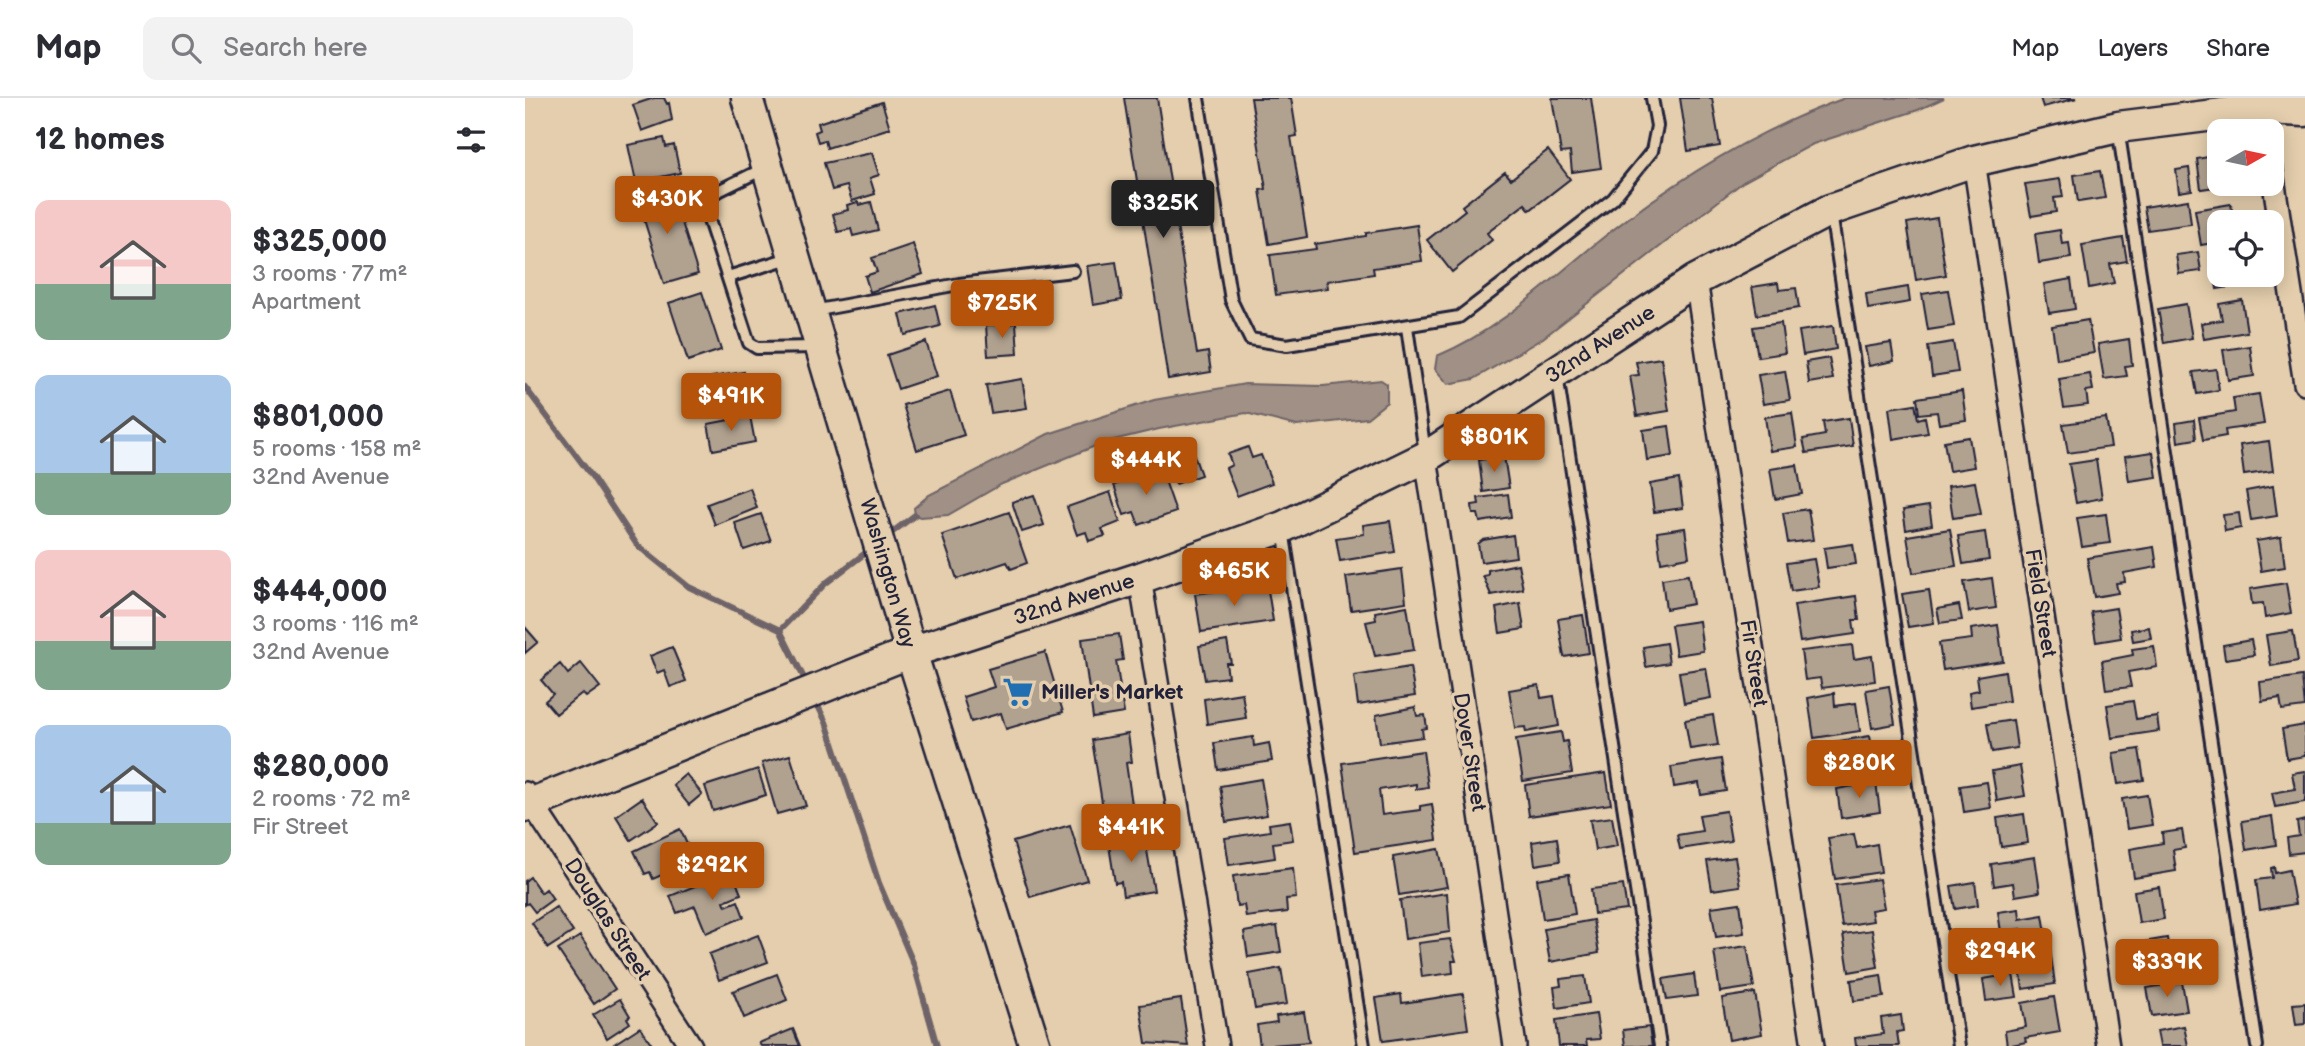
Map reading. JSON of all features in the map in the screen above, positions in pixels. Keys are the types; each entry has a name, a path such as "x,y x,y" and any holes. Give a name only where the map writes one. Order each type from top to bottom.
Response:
{"street":[{"name":"Washington Way","path":"747,98 911,652 1035,1046"},
{"name":"32nd Avenue","path":"2269,119 2305,111"},
{"name":"32nd Avenue","path":"528,800 911,652 1140,578 1283,527 1426,457 1696,280 1830,210 1975,160 2118,127 2207,123"},
{"name":"Field Street","path":"1975,160 2108,1046"},
{"path":"2276,196 2305,384"},
{"name":"Fir Street","path":"1696,280 1813,1046"},
{"name":"Dover Street","path":"1426,457 1515,1046"},
{"path":"1140,578 1217,1046"},
{"name":"Douglas Street","path":"528,800 691,1046"}],"lane":[{"path":"1198,98 1231,300 1250,339 1287,345 1459,317 1613,200 1652,151 1657,126 1652,98"},
{"path":"2118,127 2257,1046"},
{"path":"768,167 710,195 704,205 749,343 757,348 821,347"},
{"path":"1830,210 1959,1046"},
{"path":"728,277 794,256"},
{"path":"811,312 959,284 1073,271"},
{"path":"1408,327 1426,457"},
{"path":"1557,372 1660,1046"},
{"path":"1283,527 1364,1046"}],"shaded area":[{"path":"1845,98 1944,98 1918,110 1813,144 1743,182 1543,338 1474,379 1448,384 1435,369 1437,356 1461,345 1504,318 1632,215 1690,175 1750,140"},
{"path":"1381,380 1387,384 1387,402 1367,418 1297,426 1246,413 1159,429 1105,442 1002,484 948,515 915,515 914,508 929,495 1048,434 1154,400 1245,384 1323,386"}],"building":[{"path":"654,98 664,98 667,104 669,103 672,120 642,131 633,105"},
{"path":"1124,98 1157,98 1197,354 1208,352 1211,372 1168,379"},
{"path":"1251,98 1291,98 1297,136 1291,137 1307,237 1269,244 1260,190 1266,189"},
{"path":"1552,98 1591,98 1601,168 1572,172 1570,152 1561,153"},
{"path":"1680,98 1712,98 1720,146 1688,151"},
{"path":"2040,98 2077,98 2043,107"},
{"path":"882,102 890,128 827,148 825,140 818,142 815,132 820,130 818,123"},
{"path":"664,138 666,147 674,145 680,173 636,182 628,145"},
{"path":"1548,150 1570,179 1530,210 1525,204 1487,233 1492,240 1452,272 1427,240 1465,210 1462,206 1505,172 1511,179"},
{"path":"872,153 879,175 870,178 875,194 852,201 847,186 832,190 824,163"},
{"path":"2207,157 2207,188 2201,189 2197,159"},
{"path":"2189,168 2192,190 2179,192 2176,170"},
{"path":"2100,171 2105,198 2078,202 2074,175"},
{"path":"2060,179 2063,197 2054,198 2056,212 2031,216 2025,184"},
{"path":"671,187 698,274 664,284 637,197"},
{"path":"2188,200 2191,224 2148,230 2144,207"},
{"path":"858,202 859,205 871,202 878,230 853,236 851,229 838,232 833,214 848,210 847,205"},
{"path":"2231,204 2232,210 2207,210 2207,244 2201,245 2195,210"},
{"path":"1937,218 1946,275 1916,280 1907,223"},
{"path":"1417,225 1422,261 1373,268 1374,274 1327,281 1328,288 1276,295 1270,255 1316,249 1315,244"},
{"path":"2060,230 2062,244 2069,243 2071,258 2039,263 2035,234"},
{"path":"2123,238 2127,261 2110,264 2114,283 2089,288 2082,245"},
{"path":"913,244 923,274 870,292 865,276 877,272 872,258"},
{"path":"2198,252 2201,271 2179,274 2176,255"},
{"path":"1116,262 1122,300 1093,305 1087,266"},
{"path":"2071,279 2075,309 2049,313 2044,284"},
{"path":"1778,283 1779,290 1796,288 1799,308 1757,315 1752,287"},
{"path":"1908,287 1910,302 1868,309 1866,294"},
{"path":"1948,290 1954,326 1928,330 1922,294"},
{"path":"702,292 721,350 688,361 669,303"},
{"path":"988,296 992,319 972,322 969,299"},
{"path":"2242,300 2247,332 2204,339 2201,323 2222,320 2219,304"},
{"path":"2186,304 2192,338 2164,343 2158,309"},
{"path":"935,305 940,326 905,335 900,314"},
{"path":"2088,320 2094,353 2057,359 2052,326"},
{"path":"1016,323 1018,354 988,356 986,325"},
{"path":"1781,323 1785,353 1758,357 1753,327"},
{"path":"1833,326 1836,349 1803,355 1799,331"},
{"path":"2129,339 2132,365 2125,366 2127,376 2104,379 2098,344"},
{"path":"926,342 937,376 898,389 887,355"},
{"path":"1953,342 1958,372 1932,376 1928,346"},
{"path":"1891,343 1894,361 1869,366 1865,347"},
{"path":"2250,346 2254,376 2228,380 2223,350"},
{"path":"1661,358 1669,411 1637,416 1630,376 1639,375 1636,362"},
{"path":"1829,358 1833,379 1809,383 1806,362"},
{"path":"2216,369 2219,390 2197,394 2193,372"},
{"path":"1785,371 1790,400 1763,404 1758,375"},
{"path":"744,372 749,406 726,409 723,388 714,389 712,377"},
{"path":"2090,374 2093,390 2086,391 2088,405 2064,408 2059,379"},
{"path":"1022,379 1027,408 991,413 986,385"},
{"path":"950,391 964,435 917,450 903,405"},
{"path":"1962,391 1966,420 1939,424 1937,412 1919,414 1917,398"},
{"path":"2259,394 2264,424 2225,430 2226,436 2203,440 2199,418 2235,412 2233,398"},
{"path":"1915,404 1918,419 1925,417 1928,433 1893,439 1889,408"},
{"path":"1792,413 1797,447 1770,451 1765,417"},
{"path":"750,416 755,442 713,450 708,424"},
{"path":"1849,418 1853,446 1806,453 1803,439 1825,435 1823,422"},
{"path":"2106,418 2111,447 2068,453 2063,424"},
{"path":"2194,420 2196,439 2178,442 2176,423"},
{"path":"1669,426 1673,456 1647,460 1643,430"},
{"path":"1969,437 1974,467 1949,471 1944,441"},
{"path":"2269,441 2273,471 2244,475 2240,445"},
{"path":"1190,444 1201,475 1176,484 1164,453"},
{"path":"1248,447 1252,458 1261,455 1272,483 1237,496 1226,468 1232,465 1228,454"},
{"path":"2153,452 2157,477 2129,481 2125,456"},
{"path":"1504,456 1509,488 1483,492 1479,460"},
{"path":"2096,460 2102,498 2076,503 2069,464"},
{"path":"1797,465 1802,494 1775,499 1770,469"},
{"path":"1161,469 1176,512 1139,525 1134,512 1124,515 1114,485"},
{"path":"1679,479 1683,508 1654,512 1650,484"},
{"path":"1975,482 1981,514 1953,518 1948,486"},
{"path":"2273,486 2277,516 2251,520 2246,491"},
{"path":"750,488 757,508 715,525 707,504"},
{"path":"1110,492 1120,522 1102,529 1105,536 1089,541 1086,532 1077,535 1067,507"},
{"path":"1508,494 1511,517 1480,522 1478,514 1473,514 1472,505 1479,504 1478,498"},
{"path":"1034,495 1044,525 1022,532 1012,502"},
{"path":"1929,506 1932,525 1906,530 1903,510"},
{"path":"1808,509 1813,540 1788,543 1783,513"},
{"path":"1009,512 1027,563 1011,569 1007,562 957,579 942,535"},
{"path":"2239,513 2241,528 2225,531 2223,515"},
{"path":"761,514 771,541 744,550 735,523"},
{"path":"2106,514 2110,543 2082,547 2077,518"},
{"path":"1390,521 1395,552 1340,561 1336,538 1364,534 1363,525"},
{"path":"1685,528 1689,557 1661,562 1657,532"},
{"path":"1950,529 1956,566 1913,573 1907,536"},
{"path":"1985,532 1989,560 1963,564 1958,536"},
{"path":"1513,535 1516,557 1481,562 1478,544 1483,540"},
{"path":"2281,537 2285,567 2261,571 2256,541"},
{"path":"1853,544 1856,564 1827,568 1824,548"},
{"path":"2154,547 2157,567 2124,573 2125,582 2116,583 2118,593 2094,597 2087,558"},
{"path":"1814,559 1819,587 1791,591 1786,563"},
{"path":"1518,564 1523,589 1491,595 1483,576 1488,575 1488,570"},
{"path":"1402,569 1406,602 1351,610 1346,577"},
{"path":"1688,575 1693,604 1666,609 1662,579"},
{"path":"1992,578 1996,608 1969,612 1964,582"},
{"path":"2286,583 2291,613 2265,618 2263,603 2252,604 2250,589"},
{"path":"1267,584 1273,621 1201,632 1195,594"},
{"path":"1929,590 1934,623 1908,627 1902,594"},
{"path":"1856,596 1859,620 1853,620 1855,634 1800,642 1794,605"},
{"path":"1520,603 1524,629 1500,633 1496,608"},
{"path":"1959,605 1962,620 1940,623 1937,609"},
{"path":"1407,606 1414,650 1375,656 1366,622 1376,620 1375,612"},
{"path":"2116,608 2121,638 2096,642 2091,612"},
{"path":"1583,615 1589,653 1564,657 1558,619"},
{"path":"1699,621 1703,651 1676,655 1671,625"},
{"path":"1998,625 2003,661 1943,670 1939,643 1972,639 1971,629"},
{"path":"525,627 538,642 525,653"},
{"path":"2149,627 2151,638 2133,641 2131,630"},
{"path":"2293,631 2298,661 2271,666 2266,635"},
{"path":"1119,634 1123,660 1116,661 1124,713 1093,718 1082,639"},
{"path":"2251,640 2254,655 2225,659 2223,645"},
{"path":"1227,641 1231,663 1226,663 1228,677 1205,680 1199,646"},
{"path":"1666,643 1669,663 1646,667 1643,647"},
{"path":"1852,645 1854,659 1872,656 1875,681 1822,688 1820,678 1805,680 1801,651"},
{"path":"2154,646 2157,667 2128,672 2131,687 2106,690 2102,661 2133,655 2132,649"},
{"path":"672,647 686,681 670,687 664,670 657,673 650,656"},
{"name":"Miller's Market","path":"1045,652 1063,712 1006,729 1001,713 971,722 963,697 994,687 988,669"},
{"path":"581,663 600,687 586,697 582,693 556,714 545,701 553,694 541,680 560,664 568,674"},
{"path":"1410,667 1415,696 1358,705 1354,676"},
{"path":"1706,668 1711,698 1684,703 1679,672"},
{"path":"2005,671 2009,701 1971,707 1969,692 1979,690 1977,676"},
{"path":"2302,676 2305,707 2282,710 2280,698 2262,701 2260,682"},
{"path":"1539,685 1541,698 1554,696 1559,726 1526,732 1525,727 1515,728 1509,690"},
{"path":"1889,686 1895,724 1872,728 1866,690"},
{"path":"1242,693 1246,718 1207,724 1204,699"},
{"path":"1834,693 1835,706 1856,703 1860,731 1814,738 1808,698"},
{"path":"2133,701 2136,719 2157,716 2159,731 2112,738 2107,705"},
{"path":"1415,707 1417,716 1425,715 1427,728 1422,729 1423,737 1380,743 1376,715"},
{"path":"1713,715 1718,745 1690,749 1685,720"},
{"path":"2013,720 2017,748 1992,752 1987,724"},
{"path":"2305,725 2305,756 2287,759 2282,729"},
{"path":"1561,732 1563,742 1567,741 1572,773 1523,781 1516,739"},
{"path":"1128,734 1132,762 1126,763 1133,811 1104,815 1092,740"},
{"path":"1870,736 1877,775 1828,783 1824,761 1818,762 1815,745"},
{"path":"1253,737 1254,746 1269,743 1272,761 1218,770 1214,743"},
{"path":"2139,749 2144,780 2118,784 2113,753"},
{"path":"1423,751 1428,787 1416,789 1416,784 1379,790 1382,815 1420,810 1420,806 1432,804 1437,840 1355,852 1342,763"},
{"path":"790,755 806,806 777,814 762,763"},
{"path":"1721,759 1726,791 1701,795 1699,783 1674,787 1671,767"},
{"path":"2020,766 2025,796 1997,801 1992,771"},
{"path":"758,769 766,795 713,811 705,786"},
{"path":"2305,771 2305,802 2275,807 2272,793 2295,789 2292,773"},
{"path":"1606,773 1611,804 1529,816 1525,785"},
{"path":"686,774 702,794 689,805 673,785"},
{"path":"1261,779 1267,815 1226,822 1220,786"},
{"path":"1876,782 1880,812 1841,818 1837,789"},
{"path":"1987,782 1991,808 1964,812 1960,786"},
{"path":"2147,795 2152,825 2127,829 2122,799"},
{"path":"642,798 658,822 631,840 616,816"},
{"path":"1726,811 1731,841 1680,849 1677,835 1702,831 1699,815"},
{"path":"2024,814 2028,843 2001,847 1997,818"},
{"path":"2272,816 2276,845 2246,850 2242,821"},
{"path":"1612,817 1617,846 1595,850 1590,820"},
{"path":"2305,820 2305,852 2289,854 2287,838 2299,836 2297,822"},
{"path":"1290,821 1293,840 1273,843 1275,858 1229,865 1225,838 1270,831 1269,824"},
{"path":"1070,825 1087,880 1030,897 1013,842"},
{"path":"680,829 692,855 675,863 677,868 653,879 650,872 645,874 634,851"},
{"path":"2182,830 2185,848 2173,850 2176,871 2134,878 2130,849 2163,843 2162,833"},
{"path":"1144,833 1154,891 1123,896 1121,882 1115,883 1108,839"},
{"path":"1854,834 1857,848 1877,844 1881,872 1835,879 1828,838"},
{"path":"1557,838 1560,861 1535,865 1532,842"},
{"path":"1439,849 1447,887 1399,895 1393,857"},
{"path":"1735,857 1740,886 1712,890 1707,861"},
{"path":"2035,857 2040,892 2015,896 2013,883 1994,886 1991,864"},
{"path":"2274,867 2275,873 2289,870 2295,904 2260,910 2256,880 2272,878 2271,868"},
{"path":"1293,868 1296,898 1286,899 1287,912 1246,917 1244,905 1237,906 1233,876"},
{"path":"732,871 741,894 724,901 726,906 738,901 744,917 706,933 695,906 677,913 670,896"},
{"path":"1569,874 1575,914 1543,919 1537,879"},
{"path":"530,877 541,893 546,889 553,899 535,912 528,903 525,905 525,881"},
{"path":"1879,879 1884,908 1871,910 1873,921 1842,926 1836,885"},
{"path":"1975,882 1978,905 1955,909 1951,886"},
{"path":"1623,885 1627,910 1594,914 1591,889"},
{"path":"2159,887 2164,919 2139,923 2134,891"},
{"path":"1447,893 1450,932 1405,939 1400,900"},
{"path":"1740,903 1744,933 1716,937 1711,907"},
{"path":"556,907 573,932 548,948 532,923"},
{"path":"2019,909 2020,919 2043,915 2047,939 2023,943 2021,929 2001,932 1998,912"},
{"path":"1593,920 1599,953 1550,962 1544,929"},
{"path":"1277,926 1281,952 1248,957 1244,932"},
{"path":"1872,930 1878,967 1849,972 1843,934"},
{"path":"758,935 768,962 719,980 709,954"},
{"path":"580,936 615,989 594,1004 558,950"},
{"path":"2167,938 2172,967 2148,971 2143,942"},
{"path":"1450,939 1456,961 1452,961 1453,973 1422,977 1418,943"},
{"path":"1747,946 1754,987 1720,992 1714,951"},
{"path":"2050,949 2055,984 2023,989 2020,969 2007,971 2005,956"},
{"path":"1281,968 1287,1004 1255,1009 1249,974"},
{"path":"777,974 787,1000 744,1018 733,991"},
{"path":"1694,974 1697,996 1667,1000 1663,979"},
{"path":"2013,974 2017,997 1986,1001 1983,979"},
{"path":"1881,975 1884,997 1854,1001 1851,980"},
{"path":"1585,976 1589,1003 1557,1008 1554,987 1561,986 1560,979"},
{"path":"2182,982 2187,1011 2152,1016 2147,988"},
{"path":"1755,993 1762,1034 1729,1040 1722,998"},
{"path":"1401,994 1402,1003 1463,994 1468,1029 1383,1041 1376,998"},
{"path":"2054,997 2060,1032 2025,1038 2026,1042 2007,1046 2005,1031 2026,1027 2022,1003"},
{"path":"620,999 630,1016 627,1018 630,1023 607,1038 593,1015"},
{"path":"1181,999 1188,1046 1146,1043 1140,1005"},
{"path":"2305,1003 2305,1024 2296,1025 2293,1004"},
{"path":"1304,1012 1309,1042 1260,1046 1257,1025 1277,1022 1276,1016"},
{"path":"1596,1014 1600,1039 1586,1040 1587,1046 1559,1046 1556,1020"},
{"path":"1901,1015 1903,1031 1897,1032 1899,1046 1856,1046 1855,1038 1883,1034 1881,1018"},
{"path":"2184,1026 2188,1046 2160,1046 2157,1031"},
{"path":"640,1027 653,1046 615,1046 614,1044"},
{"path":"1649,1027 1652,1046 1625,1046 1623,1030"},
{"path":"793,1029 800,1046 761,1046 759,1043"}],"waterway":[{"path":"525,387 593,478 637,545 689,587 780,630 807,684"},
{"path":"886,537 915,515"},
{"path":"780,630 826,583 872,548"},
{"path":"815,700 826,722 879,883 914,965 937,1046"}],"place":[{"name":"Miller's Market","path":"1018,692"}]}
